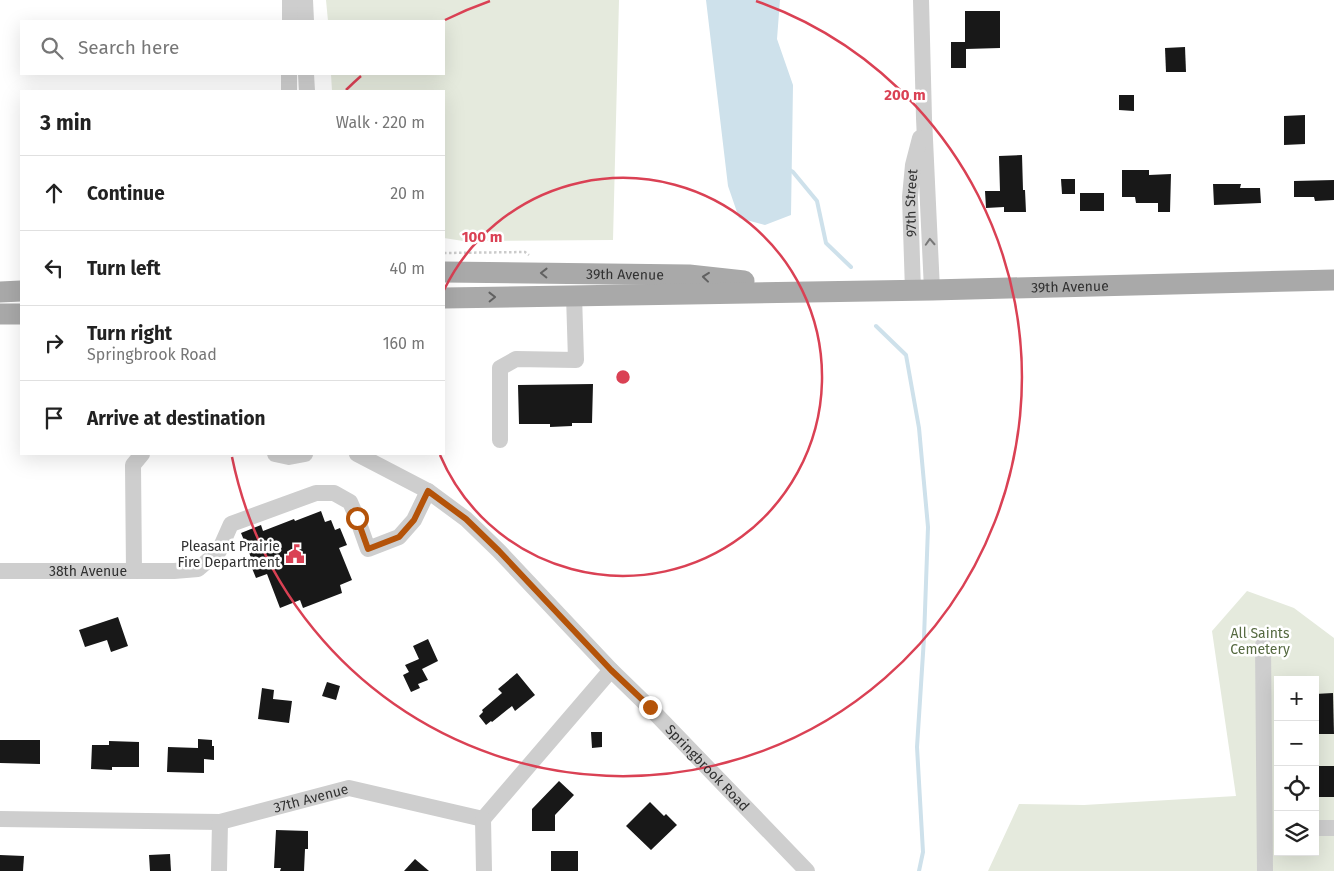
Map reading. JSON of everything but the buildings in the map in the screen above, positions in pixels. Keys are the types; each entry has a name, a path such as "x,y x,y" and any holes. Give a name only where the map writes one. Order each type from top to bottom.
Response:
{"main road":[{"name":"39th Avenue","path":"445,272 689,275 780,284 806,292"},
{"name":"39th Avenue","path":"445,298 923,290 1334,280"},
{"path":"0,292 20,291"},
{"path":"0,314 20,314"}],"street":[{"path":"290,0 290,20"},
{"path":"305,0 306,20"},
{"name":"97th Street","path":"921,0 924,118 923,290"},
{"path":"289,75 289,90"},
{"path":"306,75 307,90"},
{"path":"500,440 500,368 516,359 576,360 574,295"},
{"path":"134,571 133,465 141,455"},
{"path":"278,455 289,458 301,455"},
{"name":"Springbrook Road","path":"359,455 428,491 466,519 807,871"},
{"name":"38th Avenue","path":"0,571 174,571 198,569 219,551 231,524 316,493 334,493 350,502 368,549 399,537 414,520 428,491"},
{"path":"1263,645 1271,828 1265,871"},
{"path":"484,871 483,819 611,670"},
{"name":"37th Avenue","path":"0,819 220,822 349,788 483,819"},
{"path":"219,871 220,822"},
{"path":"1319,828 1334,828"}],"path":[{"path":"445,253 525,252"}],"green space":[{"path":"326,0 619,0 613,240 463,241 445,238 445,90 332,90 331,75 445,75 445,20 328,20"},
{"name":"All Saints Cemetery","path":"1247,591 1294,608 1334,638 1334,871 988,871 1019,804 1084,805 1236,796 1212,631"}],"water":[{"path":"706,0 780,0 777,39 793,85 791,215 765,225 739,218 728,186"}],"waterway":[{"path":"788,169 793,172 817,201 826,243 851,267"},
{"path":"876,326 906,355 919,428 928,527 924,638 917,747 923,852 919,871"}],"place":[{"name":"Pleasant Prairie Fire Department","path":"295,554"}],"route":[{"path":"357,518 368,549 399,537 414,520 428,491 466,519 499,551 611,670 650,707"}]}
